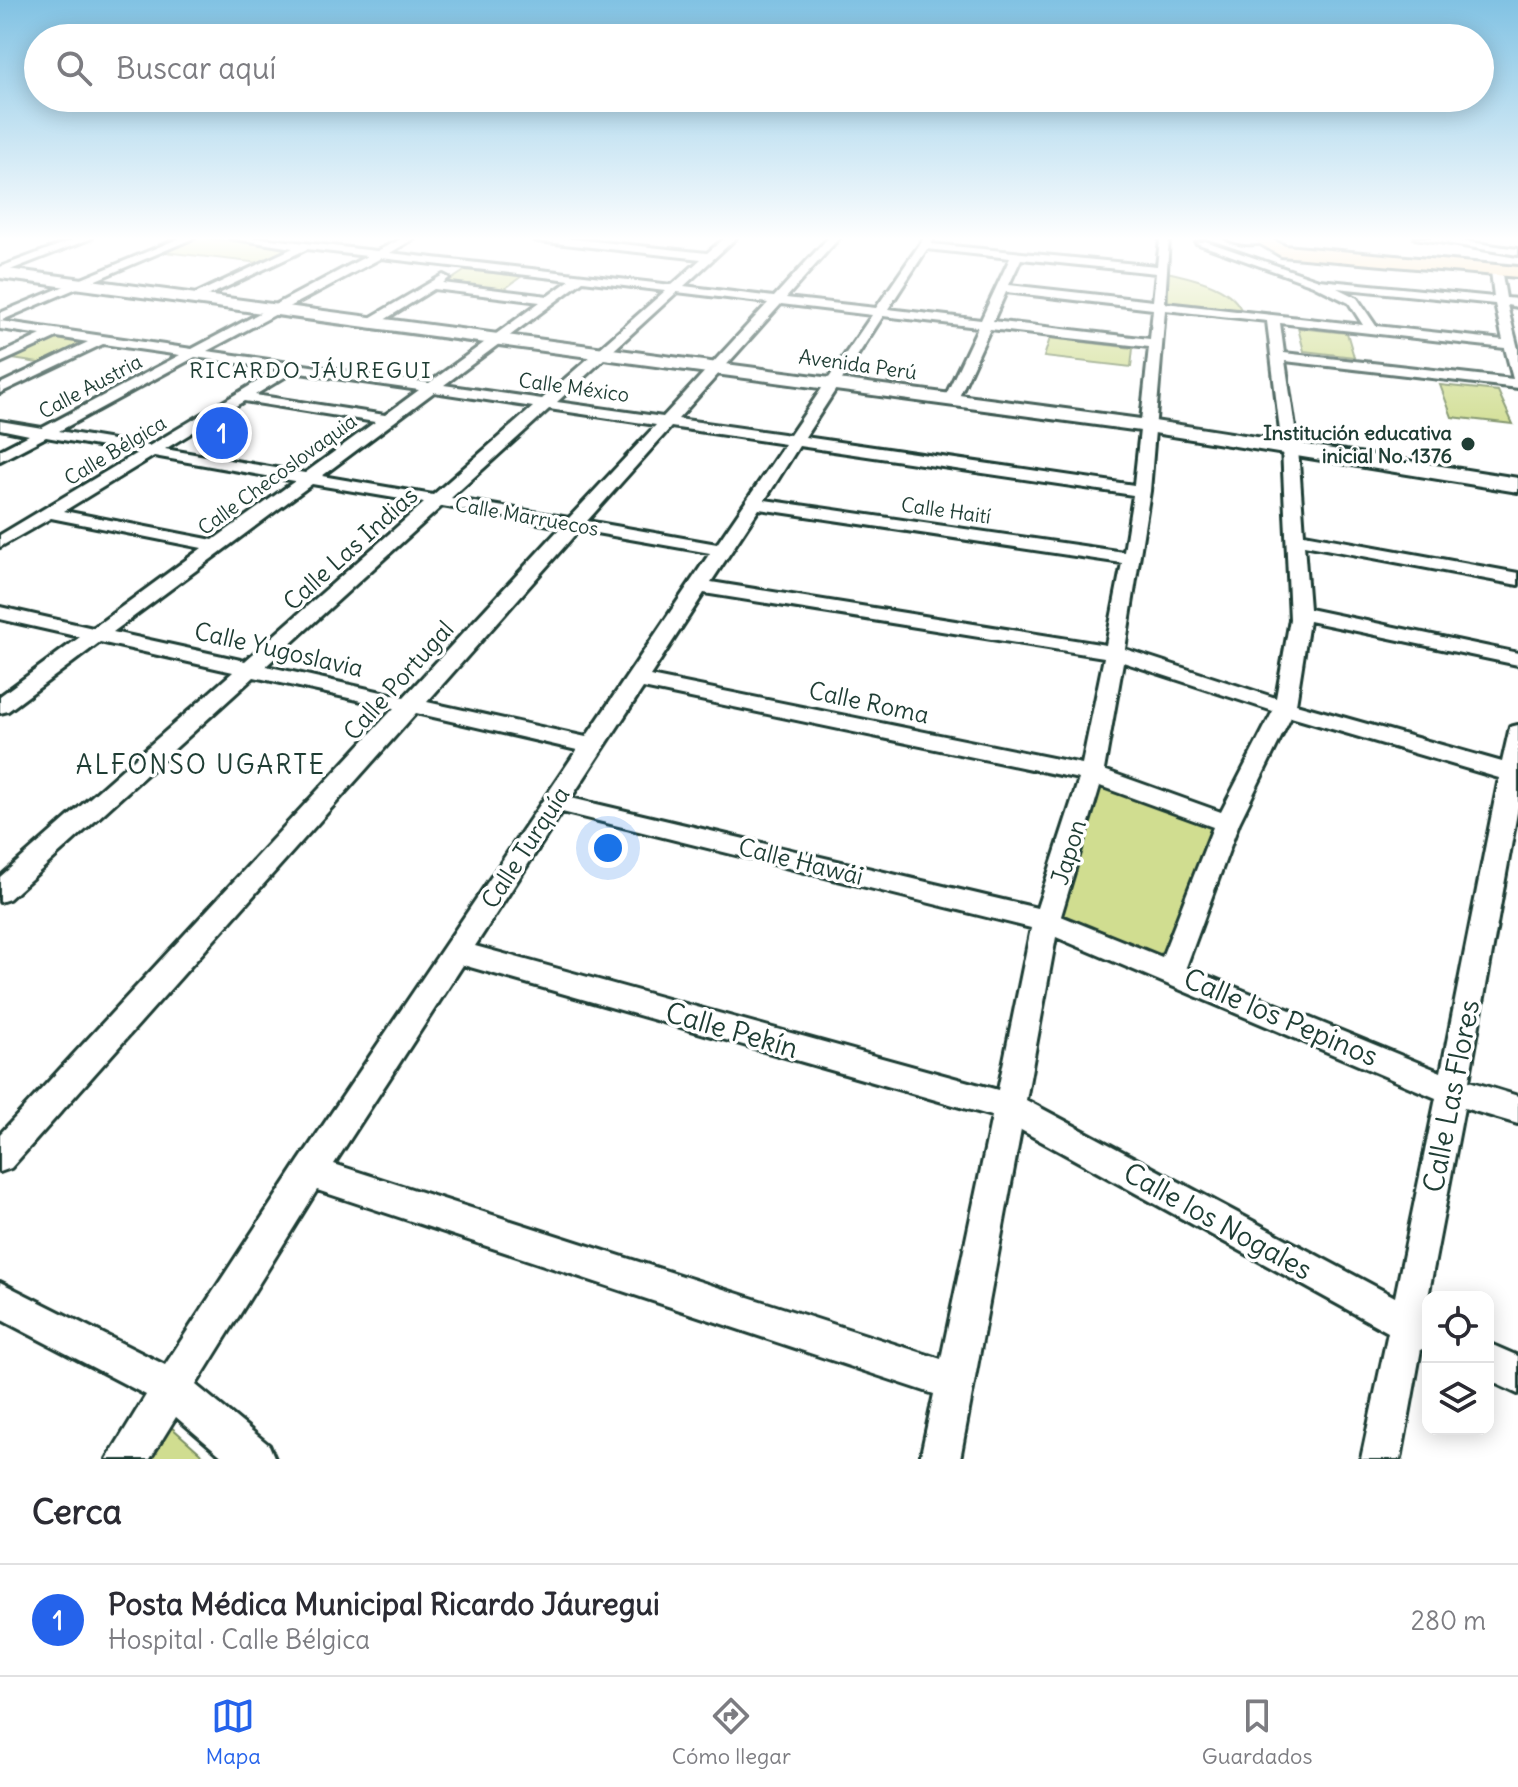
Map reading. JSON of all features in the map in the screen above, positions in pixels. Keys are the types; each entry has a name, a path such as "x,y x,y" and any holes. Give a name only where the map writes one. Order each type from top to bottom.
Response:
{"street":[{"path":"0,317 26,306"},
{"name":"Avenida Perú","path":"254,306 1148,426 1518,485"},
{"name":"Calle Austria","path":"0,456 281,306"},
{"path":"372,322 397,306"},
{"name":"Calle Checoslovaquia","path":"0,706 542,306"},
{"name":"Calle Las Indias","path":"0,892 655,306"},
{"name":"Calle Portugal","path":"0,1157 772,306"},
{"path":"825,306 1156,344"},
{"name":"Calle Turquía","path":"127,1459 310,1172 884,306"},
{"path":"951,399 992,306"},
{"name":"Japon","path":"940,1459 1046,921 1092,774 1142,491 1159,306"},
{"path":"1160,306 1372,329 1513,349"},
{"path":"1356,306 1372,329"},
{"path":"1502,306 1518,377"},
{"path":"1171,970 1227,823 1285,708 1300,613 1290,448 1273,318"},
{"name":"Calle México","path":"0,325 1142,491"},
{"path":"0,360 55,333"},
{"path":"0,389 101,340"},
{"path":"1278,356 1518,384"},
{"path":"0,360 43,368"},
{"name":"Calle Bélgica","path":"0,542 291,367"},
{"path":"242,397 388,420"},
{"name":"Calle Marruecos","path":"0,425 722,550"},
{"name":"Calle Haití","path":"753,503 1132,559"},
{"path":"49,513 217,546"},
{"path":"1297,538 1518,579"},
{"path":"698,586 1113,652 1285,708 1511,773"},
{"name":"Calle Yugoslavia","path":"0,613 593,746"},
{"path":"1300,613 1518,659"},
{"name":"Calle Roma","path":"636,680 1092,774 1227,823"},
{"name":"Calle Las Flores","path":"1381,1459 1417,1329 1451,1090 1510,841 1511,773 1518,732"},
{"name":"Calle Hawái","path":"555,802 1046,921"},
{"name":"Calle los Pepinos","path":"1046,921 1171,970 1451,1090 1518,1110"},
{"name":"Calle Pekín","path":"456,952 1009,1107"},
{"name":"Calle los Nogales","path":"1009,1107 1417,1329"},
{"path":"310,1172 955,1382"},
{"path":"0,1300 172,1389 255,1459"},
{"path":"1492,1363 1518,1375"}],"green space":[{"path":"1187,306 1239,306 1242,312"},
{"path":"1298,328 1347,333 1354,357 1304,351"},
{"path":"54,335 93,341 45,364 6,358"},
{"path":"1050,338 1133,348 1131,367 1044,357"},
{"path":"1440,385 1498,391 1513,424 1452,417"},
{"path":"1095,781 1217,824 1166,964 1053,918"},
{"path":"170,1426 207,1459 148,1459"}],"place":[{"name":"Posta Médica Municipal Ricardo Jáuregui","path":"222,433"},
{"name":"Institución educativa inicial No. 1376","path":"1468,444"}],"district":[{"name":"RICARDO JÁUREGUI","path":"311,370"},
{"name":"ALFONSO UGARTE","path":"201,764"}]}
